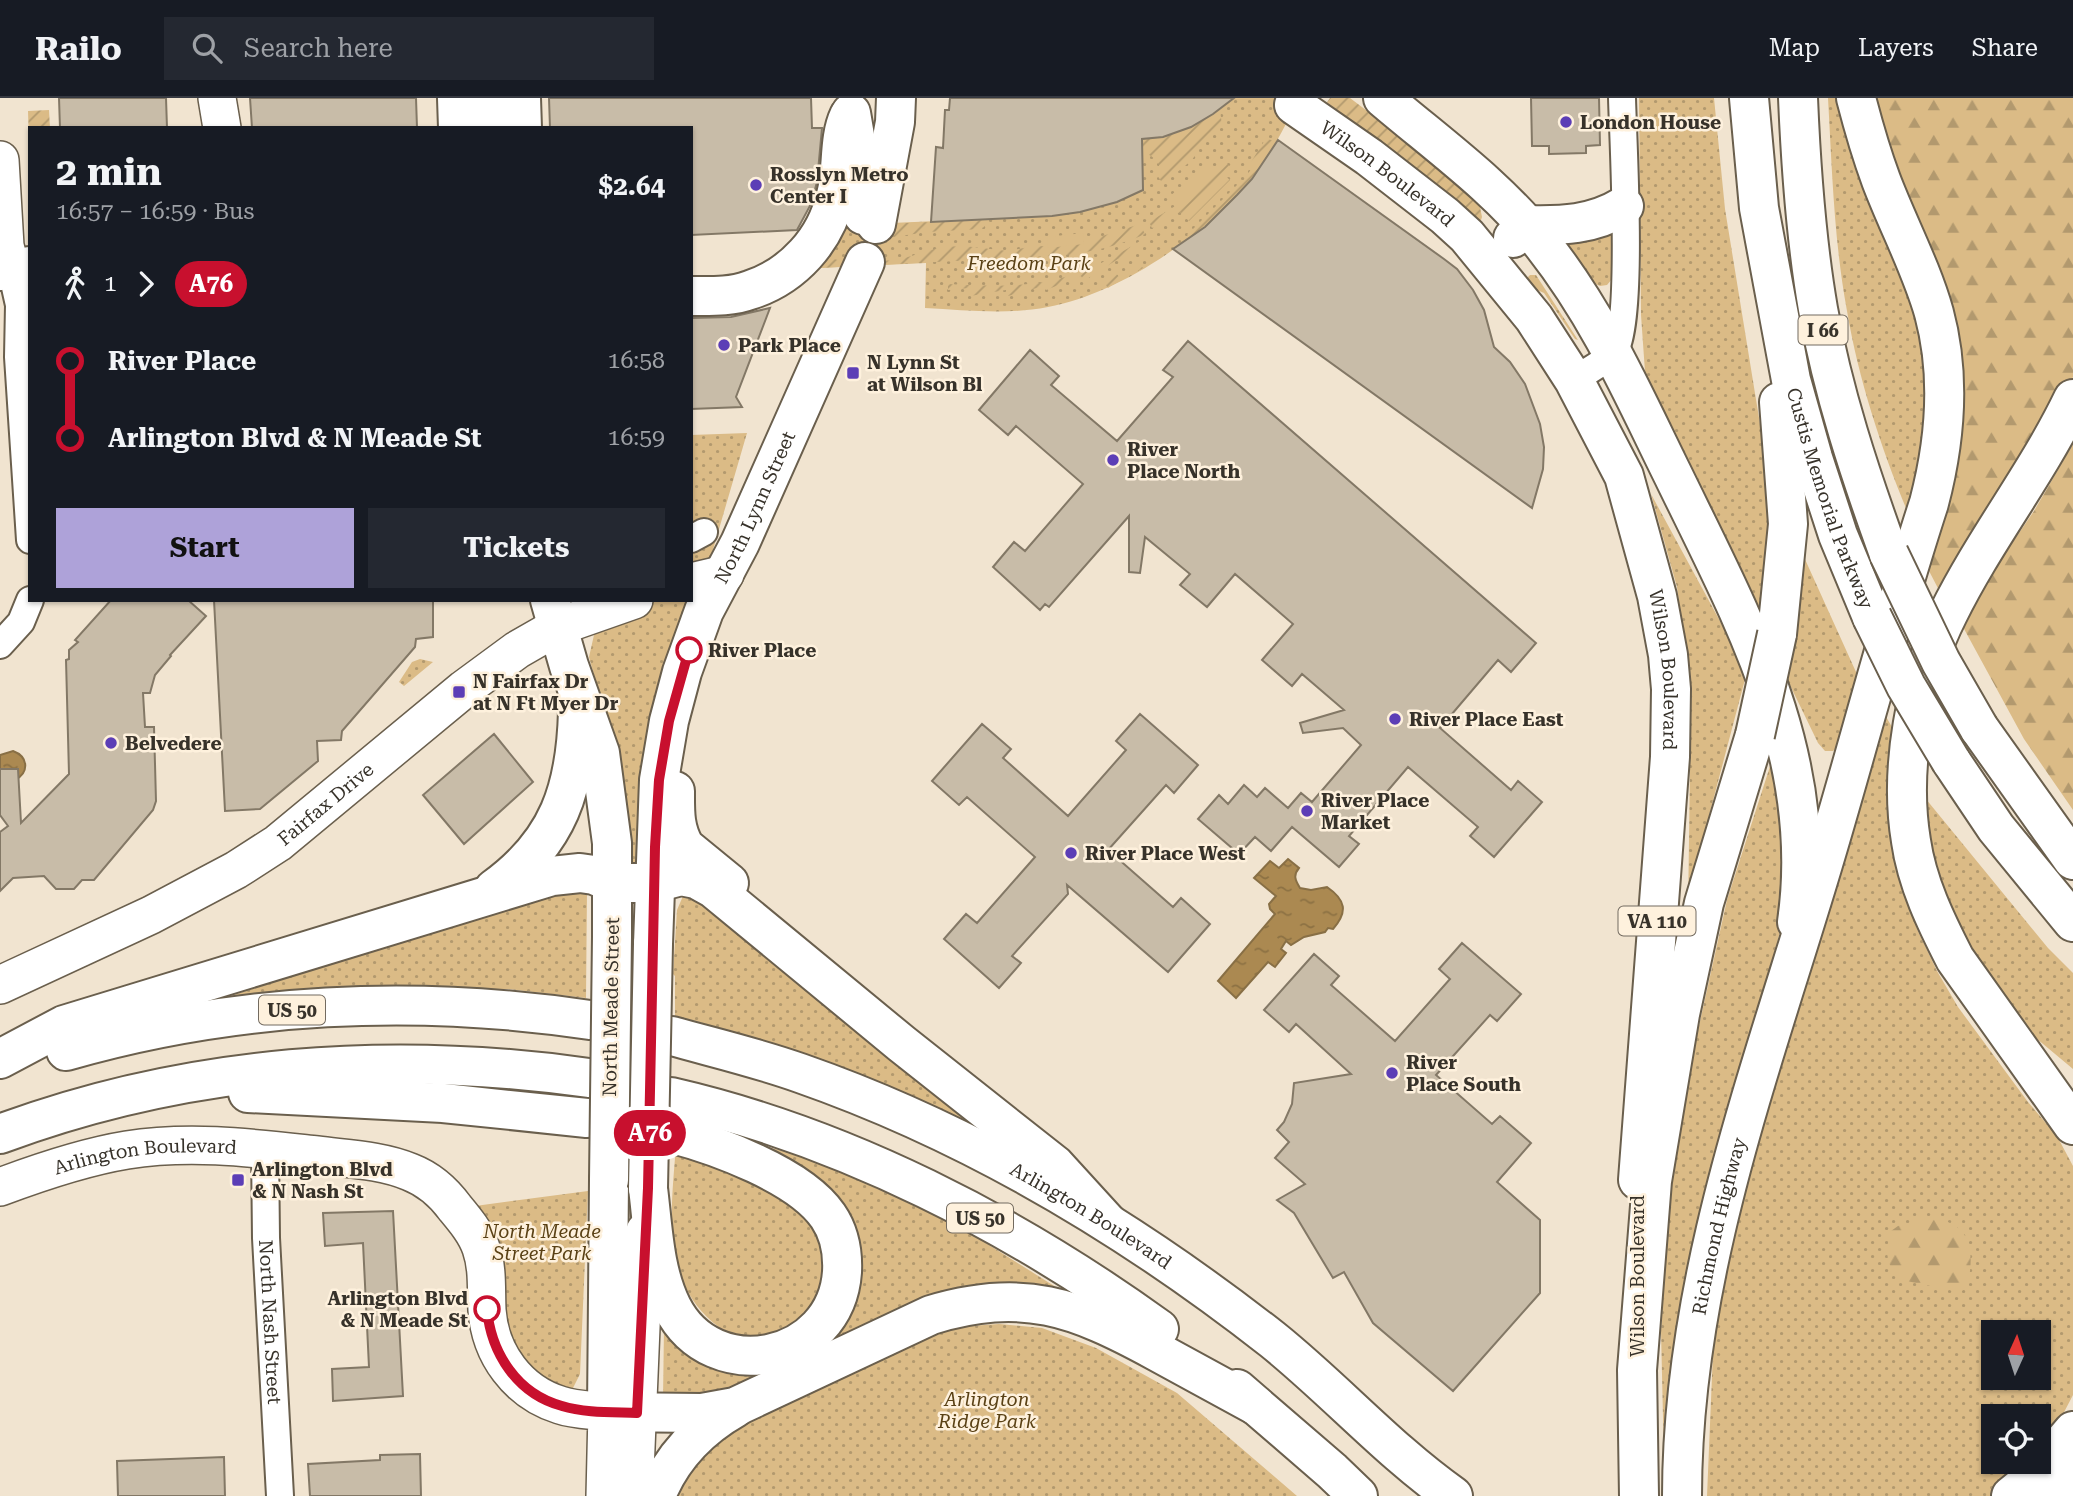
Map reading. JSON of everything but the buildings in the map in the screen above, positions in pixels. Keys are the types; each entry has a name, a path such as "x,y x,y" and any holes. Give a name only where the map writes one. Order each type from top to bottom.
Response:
{"main road":[{"path":"457,98 458,126"},
{"path":"493,98 495,126"},
{"path":"521,98 522,126"},
{"path":"1383,98 1481,182 1526,225 1580,295 1614,352 1738,610 1772,693 1785,733 1794,776 1800,818 1801,891 1792,962"},
{"name":"Custis Memorial Parkway","path":"1749,98 1759,208 1791,380 1838,535 1872,617 1906,686 1951,761 1996,828 2073,922"},
{"name":"Custis Memorial Parkway","path":"1798,98 1807,228 1818,310 1859,470 1889,554 1941,662 1979,728 2073,860"},
{"path":"1792,962 1929,503 1940,453 1943,423 1943,368 1935,316 1924,281 1881,180 1856,98"},
{"name":"Wilson Boulevard","path":"1294,104 1446,216 1489,261 1534,318 1574,380 1624,476 1664,625 1671,689 1670,757 1633,1240 1637,1370"},
{"path":"851,105 870,224 900,106"},
{"path":"693,296 729,295 750,290 780,276 807,253 827,226 834,202 851,105"},
{"path":"1489,261 1526,225 1578,224 1608,216 1624,206"},
{"path":"1637,1370 1652,1181 1680,1014 1704,903 1755,734 1777,635 1788,524 1759,208"},
{"name":"North Lynn Street","path":"654,883 659,780 676,694 704,611 708,578 865,262"},
{"path":"2073,399 2038,466 1947,615 1931,656 1913,727 1908,775 1911,842 1928,904 1941,932 1955,960 2073,1125"},
{"name":"North Meade Street","path":"553,614 600,753 611,827 613,883 609,1180 622,1412"},
{"path":"478,900 529,858 541,845 557,818 574,770 579,691"},
{"path":"676,694 675,822 681,839 685,846 774,920 817,974"},
{"path":"0,1059 64,1025 564,874 594,875 613,883 654,883 681,876 707,884 1055,1165 1107,1222"},
{"name":"North Meade Street","path":"648,1188 654,883"},
{"name":"Richmond Highway","path":"1682,1496 1688,1384 1700,1299 1737,1142 1792,962"},
{"path":"1982,998 2031,1045 2073,1077"},
{"name":"US 50","path":"0,1071 133,1034 213,1019 298,1009 449,1005 513,1009 590,1020"},
{"name":"Arlington Boulevard","path":"672,1036 762,1060 880,1104 995,1159 1107,1222 1186,1275 1275,1342 1403,1457 1453,1496"},
{"path":"0,1134 66,1111 151,1090 271,1070 358,1064 467,1066 589,1078"},
{"path":"151,1090 369,1098 587,1118"},
{"name":"US 50","path":"648,1188 661,1279 673,1309 700,1339 723,1352 764,1355 788,1350 823,1322 838,1294 842,1262 835,1229 822,1209 801,1190 758,1165 711,1145 670,1115 740,1114 824,1144 899,1177 976,1216 1110,1295 1186,1349 1255,1405 1358,1496"},
{"path":"656,1496 666,1475 685,1448 711,1423 735,1408 931,1315 958,1308 1001,1302 1049,1306 1094,1319 1255,1405"},
{"name":"VA 110","path":"1637,1370 1639,1496"},
{"path":"622,1412 702,1413 735,1408"},
{"path":"2011,1496 2040,1470 2073,1430"},
{"path":"2049,1496 2073,1478"}],"street":[{"path":"217,98 222,126"},
{"path":"1574,380 1614,352 1622,316 1625,264 1622,98"},
{"path":"0,160 5,246 14,269 19,305 18,357 28,510"},
{"path":"7,638 25,616 29,602"},
{"name":"Fairfax Drive","path":"0,985 151,915 278,843 517,650 553,614 622,602"},
{"name":"Arlington Boulevard","path":"0,1187 80,1161 126,1150 187,1144 265,1149 393,1166 422,1177 434,1186 460,1213 481,1247 486,1270 491,1335 511,1373 530,1390 554,1403 622,1412"},
{"name":"North Nash Street","path":"265,1149 266,1238 280,1496"},
{"name":"North Meade Street","path":"605,1496 622,1412 648,1188"},
{"name":"North Meade Street","path":"622,1412 634,1496"}],"green space":[{"name":"Freedom Park","path":"1229,98 1296,98 1281,134 1259,168 1230,201 1197,231 1161,258 1123,280 1085,297 1048,307 1017,311 925,308 926,263 819,268 845,225 1052,216 1099,207 1132,195 1143,190 1142,139 1178,132 1203,122 1223,107"},
{"path":"1330,98 1350,98 1424,154 1479,202 1482,217 1480,223 1323,108"},
{"path":"1639,98 1714,98 1725,209 1767,467 1768,551 1765,616 1744,581 1646,386 1641,315"},
{"path":"1828,98 1838,98 1923,334 1928,413 1911,520 1873,417 1852,338 1836,232"},
{"path":"1875,98 2073,98 2073,377 2051,424 1942,596 1928,569 1944,522 1956,468 1907,196"},
{"path":"1220,109 1222,126 1207,137 1192,160 1163,184 1157,175 1160,169 1158,163 1142,152 1142,139 1183,130"},
{"path":"49,110 50,126 28,126 28,111"},
{"path":"1266,138 1276,142 1258,170 1227,207 1190,238 1187,235 1238,184 1241,185 1251,169 1248,167"},
{"path":"1225,162 1231,167 1224,175 1230,180 1189,221 1180,212 1152,228 1149,222 1190,197"},
{"path":"1207,164 1215,174 1177,206 1169,197"},
{"path":"983,220 984,227 980,229 927,232 887,238 881,224"},
{"path":"1140,224 1145,234 1108,247 1069,255 819,268 819,256 843,261 898,260 941,247 964,246 1008,251 1091,243 1090,240"},
{"path":"1612,232 1612,279 1607,285 1600,286 1593,283 1560,242"},
{"path":"1083,233 1084,244 1048,248 1047,237"},
{"path":"1148,236 1150,238 1122,264 1118,259 1084,281 1081,276 1046,290 1044,286 1008,296 1006,290 970,296 969,288 948,290 948,284 1006,286 1030,284 1075,274 1097,265"},
{"path":"1137,261 1143,268 1108,288 1102,280 1115,272 1120,278"},
{"path":"1530,275 1536,275 1578,340 1544,293 1528,286 1526,279"},
{"path":"747,433 710,560 646,869 629,868 607,722 589,657 594,635 594,602 693,602 693,435"},
{"path":"2073,444 2073,810 2024,739 1963,627 1980,590 2034,511"},
{"path":"1651,494 1748,668 1710,812 1688,912 1691,695 1677,587"},
{"path":"1799,546 1861,683 1839,746 1833,751 1825,751 1818,743 1788,681 1798,605"},
{"path":"420,659 433,662 404,686 399,682 412,662"},
{"path":"1881,708 1896,734 1903,881 1917,929 1958,1007 2028,1102 2057,1136 2073,1166 2073,1395 2061,1418 2051,1432 2051,1404 1981,1404 1981,1474 2014,1474 1990,1496 1707,1496 1714,1328 1737,1214 1779,1075"},
{"path":"1773,757 1784,827 1782,923 1679,1348 1664,1461 1661,1331 1670,1192 1695,1044 1727,900"},
{"path":"1921,793 2048,948 2073,973 2073,1069 2025,1029 1991,988 1936,883"},
{"path":"686,889 990,1133 836,1066 757,1039 675,1016 673,974 677,910"},
{"path":"587,891 586,998 507,989 364,990 224,998 554,893"},
{"path":"751,1144 805,1155 962,1228 1078,1301 1026,1293 723,1399 663,1399 664,1327 761,1367 859,1268"},
{"path":"676,1145 718,1160 808,1212 828,1254 819,1303 782,1336 743,1337 729,1333 709,1319 692,1298 682,1278 673,1235"},
{"name":"North Meade Street Park","path":"588,1191 580,1374 572,1390 561,1392 530,1372 508,1335 475,1206"},
{"path":"1923,1219 1951,1223 1966,1238 1971,1260 1967,1288 1959,1292 1902,1280 1892,1270 1887,1251 1891,1231 1898,1226"},
{"name":"Arlington Ridge Park","path":"999,1324 1042,1328 1096,1348 1177,1393 1297,1496 676,1496 697,1464 743,1424 910,1344 956,1327"}],"water":[{"path":"13,751 22,757 25,765 23,773 15,780 0,776 0,755"},
{"path":"1288,859 1299,868 1295,878 1300,888 1311,890 1327,887 1338,897 1343,912 1333,929 1328,928 1325,932 1304,937 1291,945 1286,941 1281,949 1286,953 1275,967 1268,962 1236,998 1218,981 1275,914 1269,904 1276,896 1254,878 1270,861 1279,868"}],"bus line":[{"name":"A76","path":"487,1309 491,1335 499,1354 511,1373 530,1390 548,1401 566,1407 637,1413 648,1188 655,847 659,780 669,721 689,650"}],"place":[{"name":"London House","path":"1566,122"},
{"name":"Rosslyn Metro Center I","path":"756,185"},
{"name":"Park Place","path":"724,345"},
{"name":"N Lynn St at Wilson Bl","path":"853,373"},
{"name":"River Place North","path":"1113,460"},
{"name":"River Place","path":"689,650"},
{"name":"N Fairfax Dr at N Ft Myer Dr","path":"459,692"},
{"name":"River Place East","path":"1395,719"},
{"name":"Belvedere","path":"111,743"},
{"name":"River Place Market","path":"1307,811"},
{"name":"River Place West","path":"1071,853"},
{"name":"River Place South","path":"1392,1073"},
{"name":"Arlington Blvd & N Nash St","path":"238,1180"},
{"name":"Arlington Blvd & N Meade St","path":"487,1309"}]}
